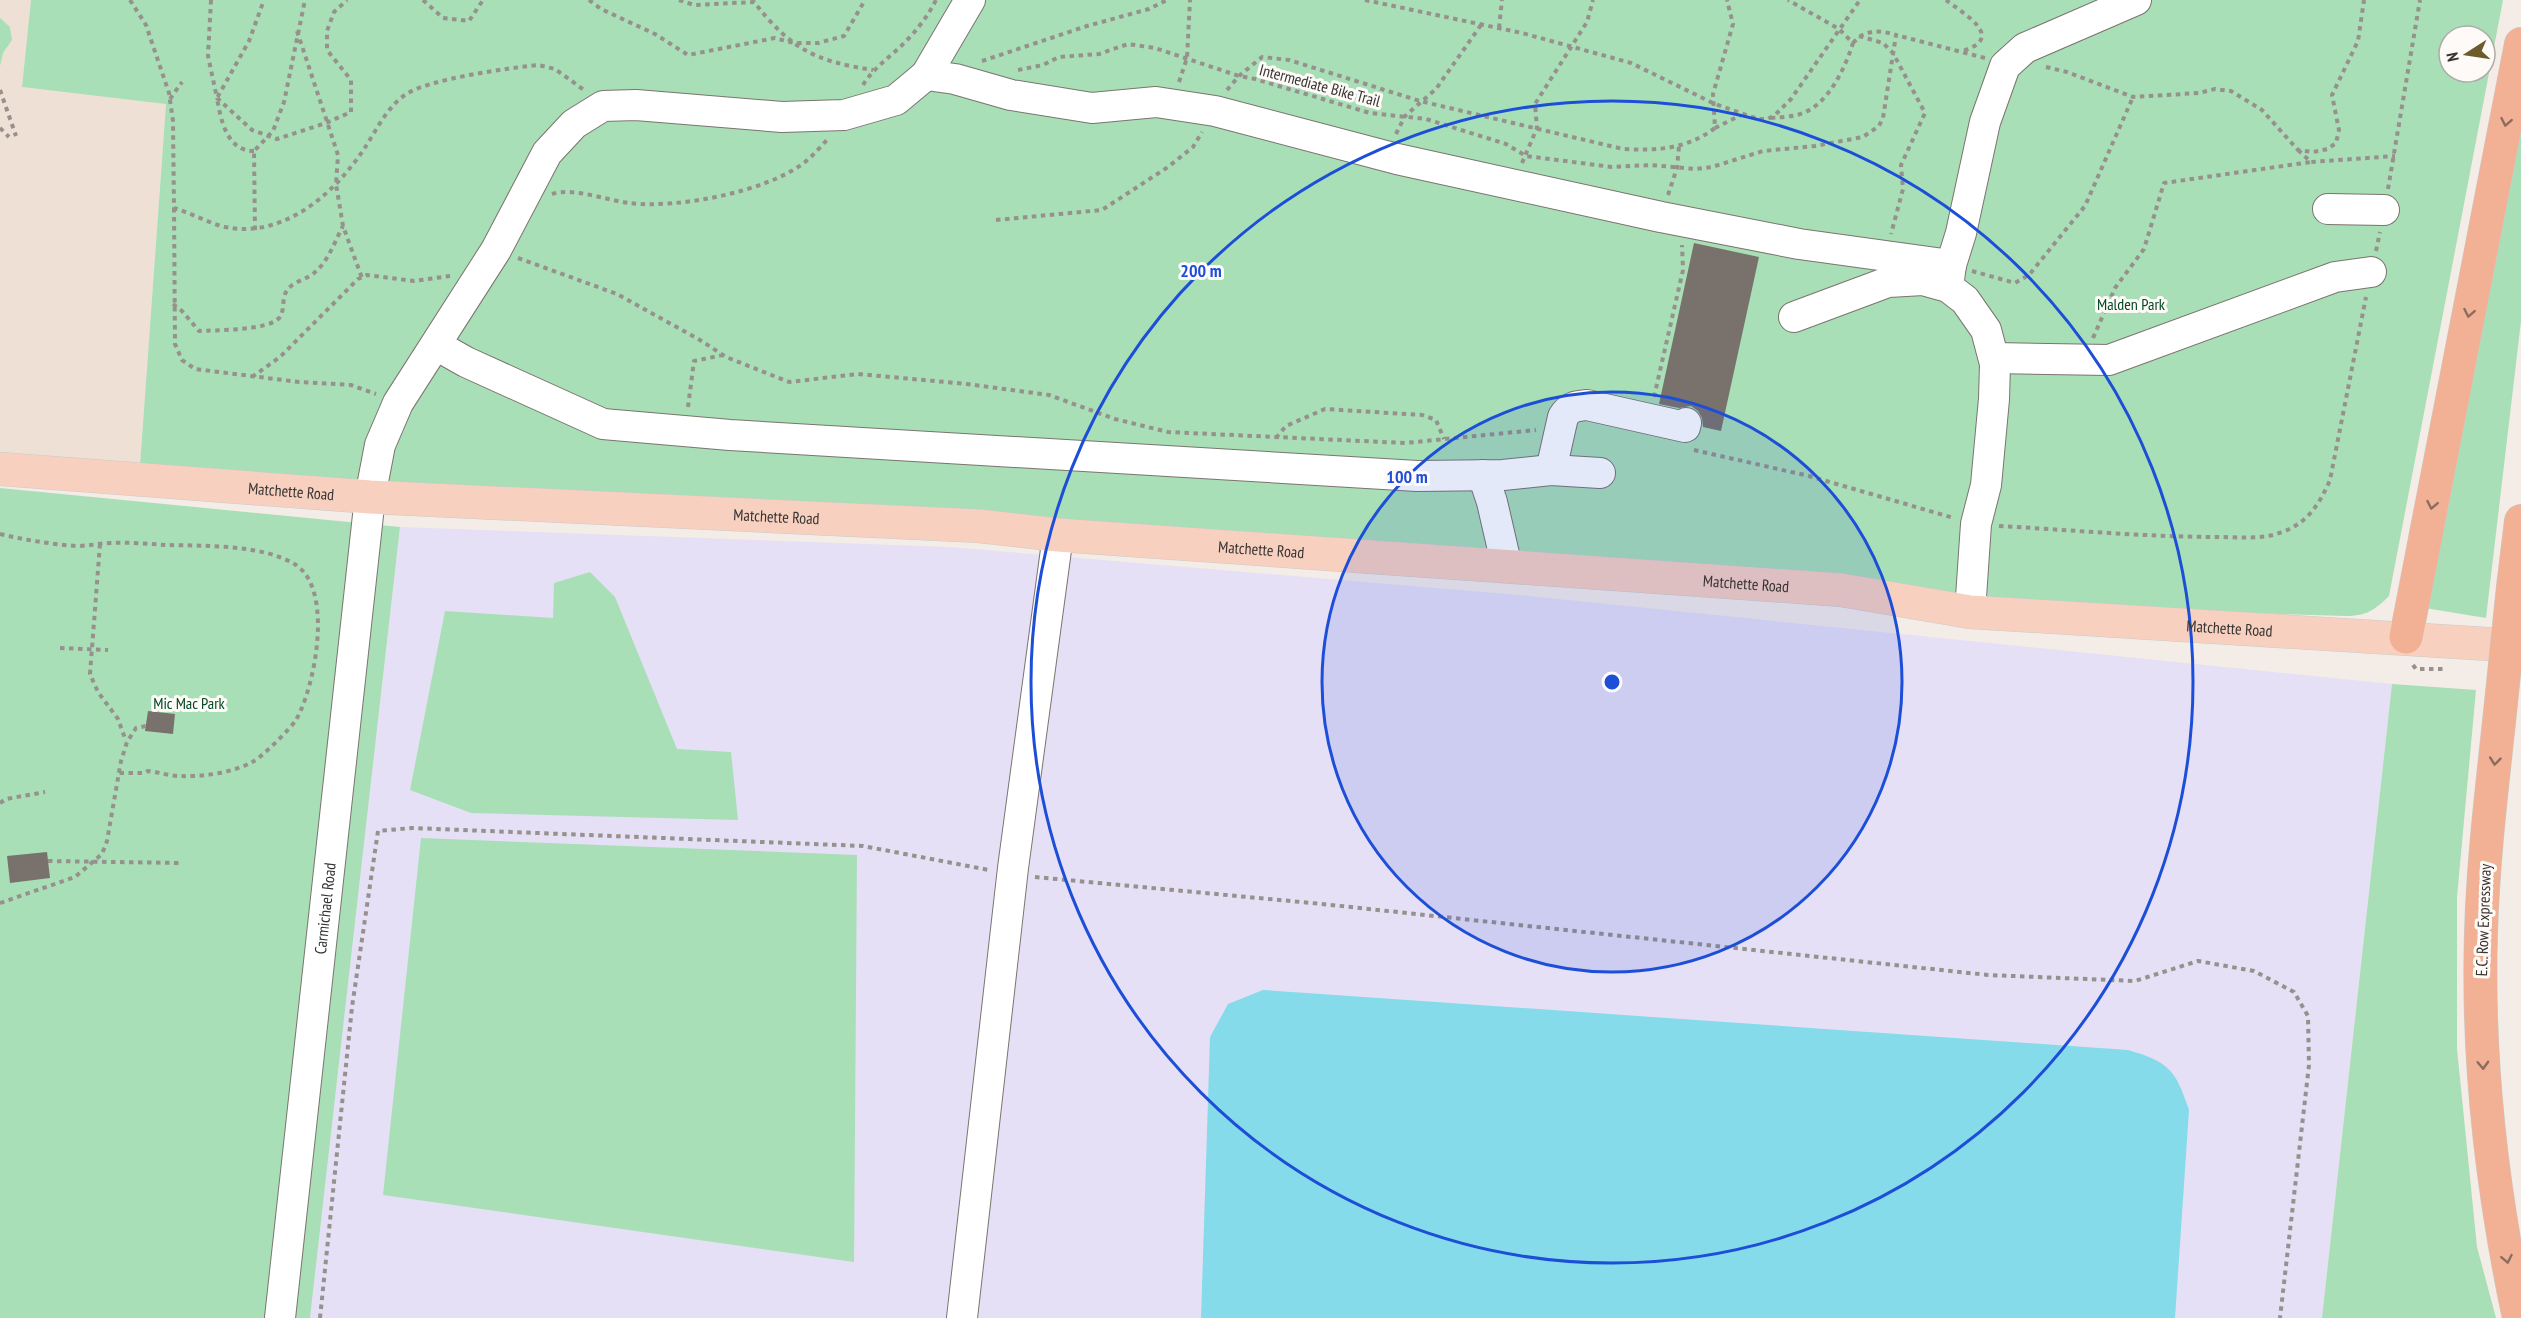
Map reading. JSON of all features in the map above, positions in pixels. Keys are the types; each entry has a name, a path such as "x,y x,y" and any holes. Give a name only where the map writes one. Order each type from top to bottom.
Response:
{"highway":[{"path":"2406,637 2521,44"},
{"name":"E.C. Row Expressway","path":"2519,1318 2505,1252 2490,1155 2484,1082 2481,935 2485,856 2521,521"}],"main road":[{"name":"Matchette Road","path":"0,469 370,497 979,526 1058,535 1841,590 1970,612 2406,637 2521,646"}],"lane":[{"path":"603,106 636,105 782,117 844,115 896,100 926,75 970,0"},
{"path":"1950,276 1985,122 2008,64 2025,48 2136,0"},
{"path":"926,75 955,79 1011,95 1092,108 1156,102 1215,111 1397,159 1512,185 1799,244 1888,256 1950,276 1986,330 1994,358 1994,399 1986,485 1976,524 1970,612"},
{"name":"Carmichael Road","path":"280,1318 370,497 380,445 398,403 496,250 548,153 574,124 603,106"},
{"path":"2328,209 2384,210"},
{"path":"1994,358 2109,360 2335,277 2371,272"},
{"path":"1794,317 1888,282 1950,276"},
{"path":"436,345 466,362 603,424 1417,476 1503,476 1551,470 1600,473"},
{"path":"1551,470 1563,417 1567,410 1574,406 1587,405 1685,426 1686,423"},
{"path":"1483,475 1492,502 1507,567"},
{"path":"962,1318 1012,874 1058,535"}],"path":[{"path":"130,0 146,25 170,100 173,121 173,304 175,344 182,360 195,369 251,377 351,385 398,403"},
{"path":"211,0 208,56 217,98 230,141 243,151 254,152"},
{"path":"217,98 249,41 264,0"},
{"path":"255,230 254,152 273,131 284,102 305,0"},
{"path":"217,98 252,130 277,139 351,112 351,80 327,50 327,31 334,12 347,0"},
{"path":"423,0 443,18 469,21 483,0"},
{"path":"590,0 601,9 655,33 688,55 775,38 794,43 818,43 843,36 866,0"},
{"path":"679,0 694,4 754,1 775,29 815,57 874,70"},
{"path":"548,196 563,192 631,203 685,201 756,188 804,163 832,135 874,70 902,46 921,24 936,0"},
{"path":"955,79 971,64 1149,9 1167,0"},
{"path":"1172,104 1187,58 1190,0"},
{"path":"1365,0 1499,28 1631,63 1715,104 1758,119 1804,113 1826,98 1848,58 1852,43 1859,36 1877,31 2008,64 2030,67 2050,66 2133,97 2199,93 2215,89 2231,91 2262,110 2311,162"},
{"path":"1499,28 1502,0"},
{"path":"1512,185 1537,128 1535,104 1587,22 1593,0"},
{"path":"1715,128 1713,94 1733,24 1727,0"},
{"path":"1788,0 1839,29 1852,43"},
{"path":"1768,119 1791,99 1860,0"},
{"path":"1946,0 1982,30 1981,41 1976,47 1962,52"},
{"path":"2298,150 2320,151 2328,149 2336,142 2339,130 2332,95 2358,41 2364,0"},
{"path":"1845,20 1846,35"},
{"path":"1405,116 1436,89 1481,25"},
{"path":"297,31 338,155 336,184 343,226 362,278"},
{"name":"Intermediate Bike Trail","path":"1010,72 1043,65 1059,57 1099,54 1128,44 1155,48 1239,76 1370,113 1426,119 1506,144 1526,156 1612,167 1652,165 1677,168 1712,167 1762,151 1815,146 1863,137 1879,126 1883,118 1896,35"},
{"path":"1859,36 1883,43 1893,53 1925,113 1901,165 1904,189 1892,226 1888,256"},
{"path":"996,220 1102,210 1168,167 1193,147 1221,97 1239,76 1262,57 1288,60 1420,101 1623,149 1649,150 1679,147 1742,115"},
{"path":"174,208 223,226 255,230 282,223 313,205 336,184 362,152 387,114 404,95 422,86 538,65 555,69 603,106"},
{"path":"170,100 182,82"},
{"path":"0,90 16,136"},
{"path":"1950,276 2015,283 2029,275 2085,206 2133,97"},
{"path":"0,128 9,137"},
{"path":"1649,418 1683,270 1671,219 1679,147"},
{"path":"2074,359 2092,339 2115,288 2144,249 2163,183 2311,162 2395,156"},
{"path":"173,304 199,331 237,330 270,324 278,320 283,311 283,296 290,287 314,273 326,259 343,226"},
{"path":"520,258 524,248"},
{"path":"251,377 280,357 362,278 379,275 414,280 452,275"},
{"path":"685,431 694,361 724,355"},
{"path":"1276,438 1286,426 1325,409 1422,415 1436,420 1444,439"},
{"path":"0,534 37,542 76,546 113,543 239,548 294,564 305,574 312,589 317,626 315,666 297,718 260,758 238,767 198,776 177,776 148,771 118,773"},
{"path":"100,544 94,633 90,650 90,674 98,692 118,719 127,742"},
{"path":"60,648 108,650"},
{"path":"0,903 75,877 102,854 107,841 118,773 127,742 136,728 146,726"},
{"path":"0,803 6,799 45,792"},
{"path":"320,1318 352,1007 378,831 412,828 863,846 1012,874 1322,904 1988,975 2135,981 2198,962 2254,971 2294,992 2308,1016 2309,1065 2280,1318"},
{"path":"48,861 181,863"}],"shaded area":[{"path":"0,0 31,0 22,87 166,103 139,479 0,469"},
{"path":"400,527 949,547 1519,595 2392,684 2322,1318 310,1318"}],"green space":[{"name":"Malden Park","path":"31,0 2503,0 2497,31 2497,24 2437,24 2437,84 2487,84 2389,596 2370,611 2346,616 2054,607 139,479 166,104 22,87"},
{"path":"0,18 10,27 12,40 3,53 0,66"},
{"path":"2521,107 2521,321 2486,618 2425,608"},
{"name":"Mic Mac Park","path":"0,488 400,527 310,1318 0,1318"},
{"path":"590,572 615,597 677,749 731,752 738,820 471,813 410,790 445,611 553,618 554,583"},
{"path":"2392,684 2476,690 2457,897 2457,1049 2477,1247 2496,1318 2322,1318"},
{"path":"421,838 857,855 854,1262 383,1195"}],"water":[{"path":"1263,990 2128,1050 2142,1054 2162,1063 2169,1069 2179,1085 2189,1110 2175,1318 1201,1318 1210,1037 1228,1004"}],"building":[{"path":"1694,243 1759,257 1721,431 1703,427 1698,411 1691,406 1679,408 1659,404"},
{"path":"148,711 175,714 173,734 145,731"},
{"path":"47,852 50,878 10,883 7,856"}]}
